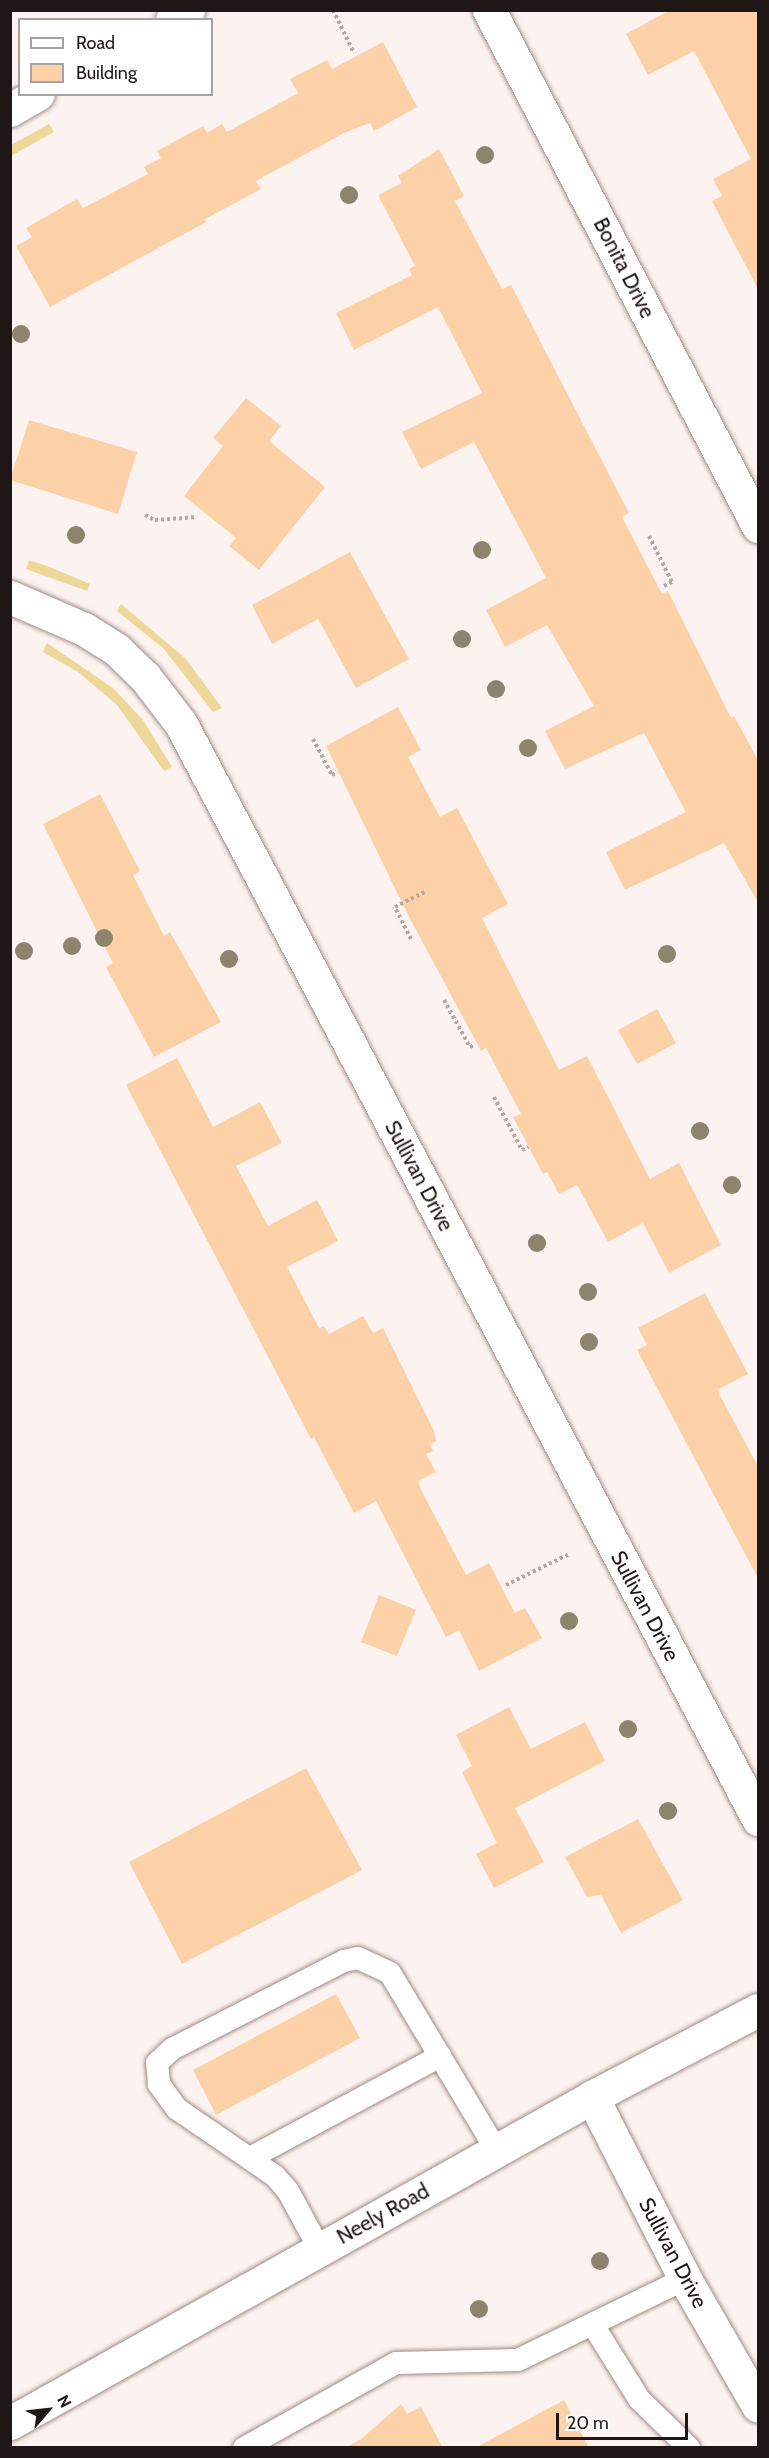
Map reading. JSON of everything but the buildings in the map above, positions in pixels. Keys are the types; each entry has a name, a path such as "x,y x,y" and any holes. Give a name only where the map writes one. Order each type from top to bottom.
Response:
{"street":[{"path":"175,18 188,10"},
{"name":"Bonita Drive","path":"489,10 759,526"},
{"path":"10,110 34,96"},
{"name":"Sullivan Drive","path":"10,597 84,629 117,651 145,677 181,724 759,1819"},
{"name":"Neely Road","path":"10,2423 592,2097 759,2010"},
{"name":"Sullivan Drive","path":"592,2097 685,2279 759,2406"}],"lane":[{"path":"320,2250 288,2191 275,2176 250,2158 208,2134 177,2109 159,2084 157,2063 172,2049 344,1961 358,1958 390,1973 496,2151"},
{"path":"250,2158 440,2056"},
{"path":"244,2448 396,2363 518,2360 685,2279"},
{"path":"593,2325 639,2399 689,2448"}],"path":[{"path":"333,10 354,53"},
{"path":"145,515 155,520 194,516"},
{"path":"649,536 672,582 664,586"},
{"path":"313,739 332,775 337,772"},
{"path":"411,939 395,907 424,892"},
{"path":"444,999 470,1047 474,1045"},
{"path":"494,1097 522,1150 528,1147"},
{"path":"506,1585 569,1554"}],"shaded area":[{"path":"49,124 54,132 11,156 11,145"},
{"path":"29,560 90,584 87,591 26,569"},
{"path":"121,604 185,658 222,708 213,712 163,648 117,611"},
{"path":"47,643 113,688 143,720 172,767 164,771 117,705 78,672 43,652"}]}
